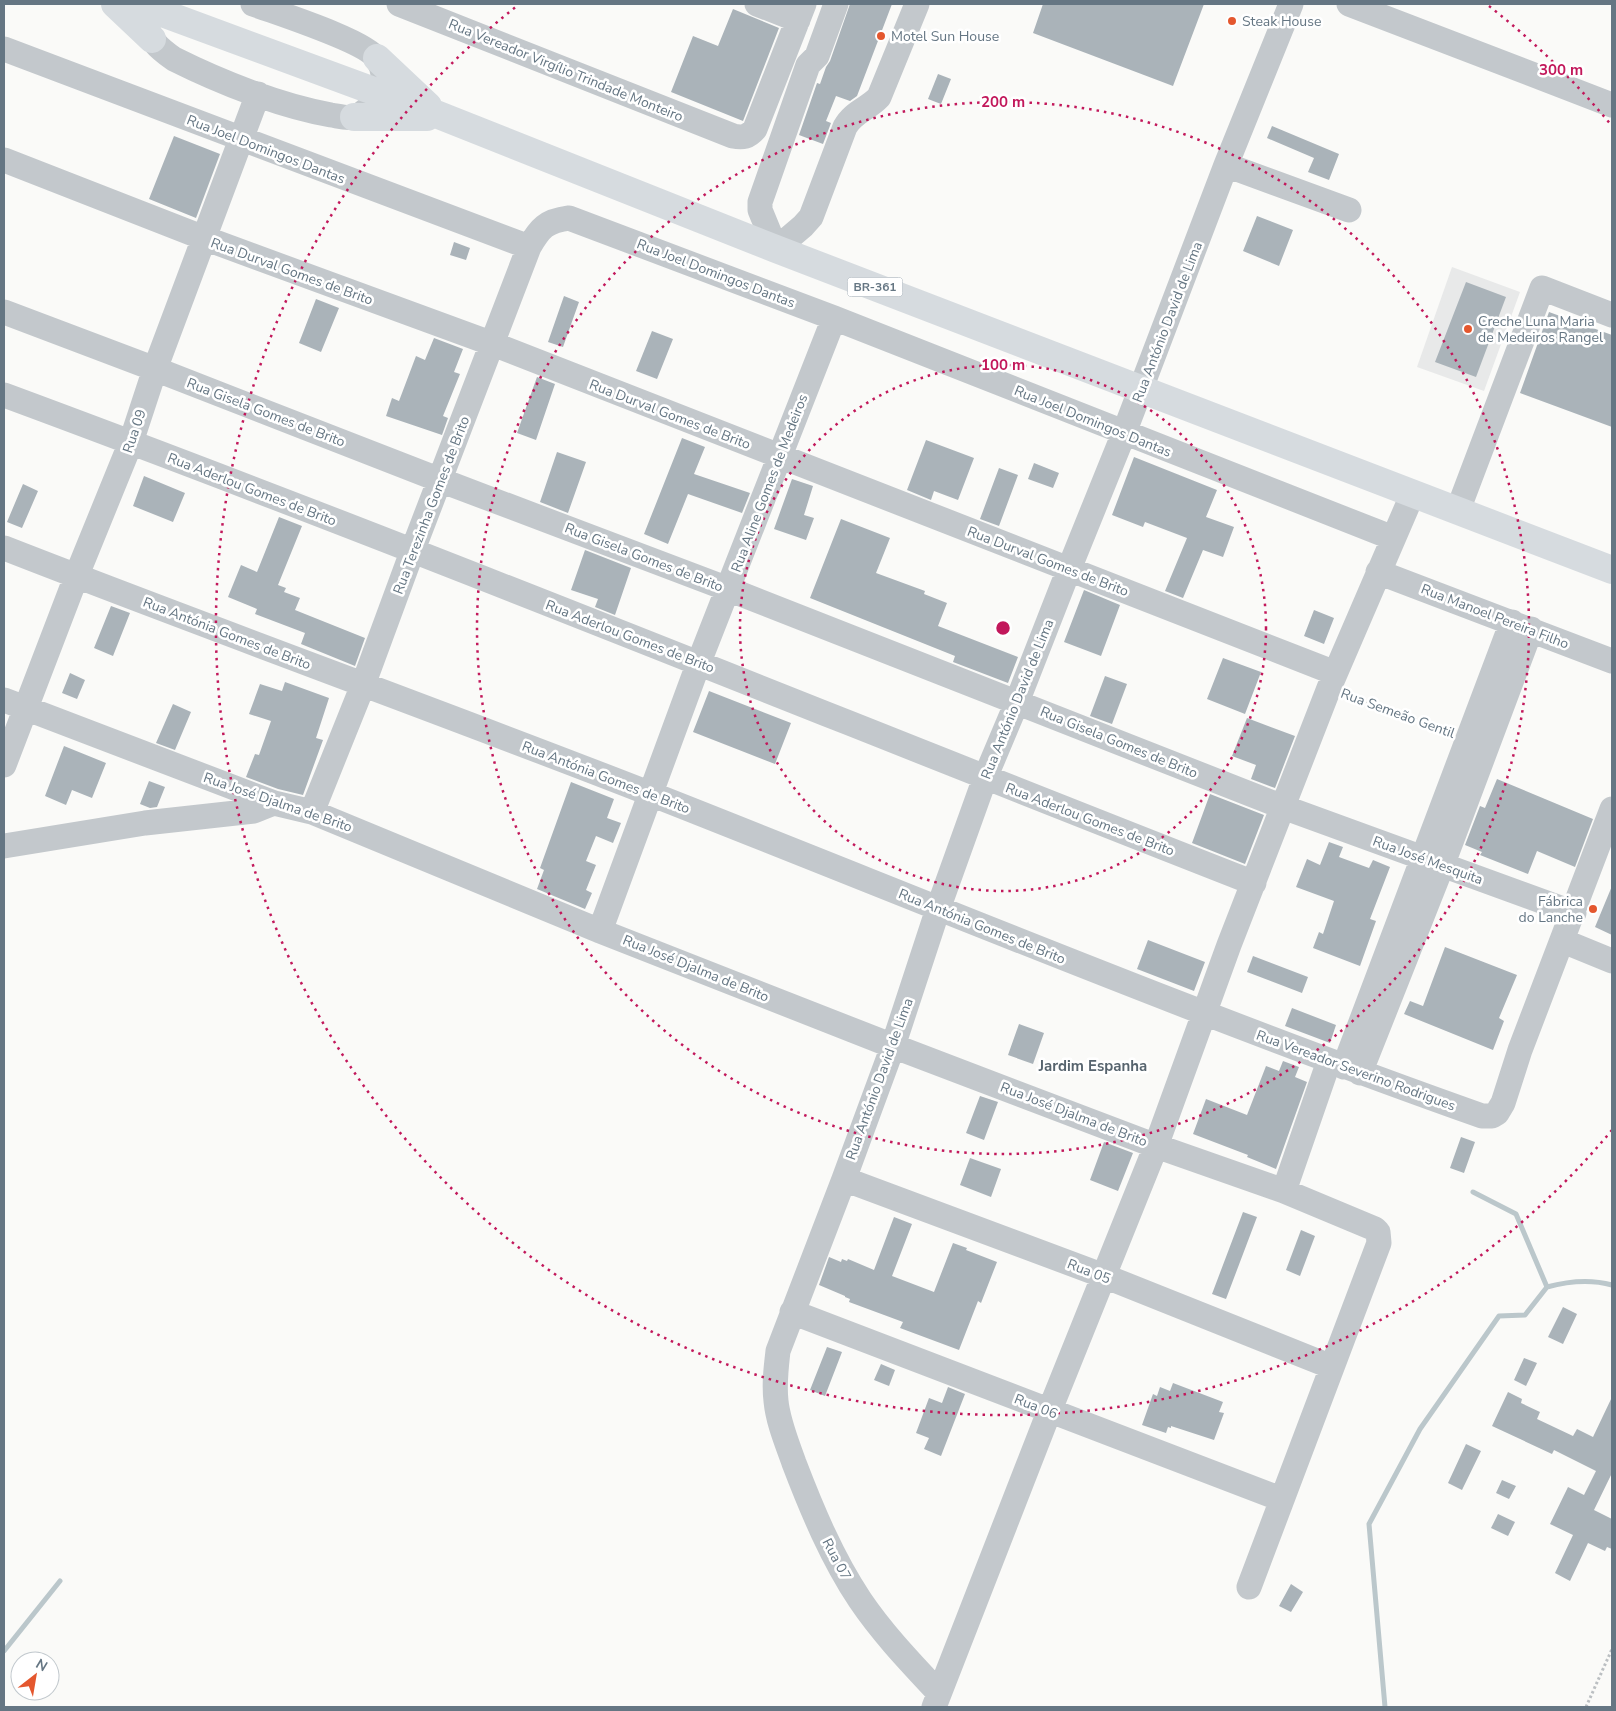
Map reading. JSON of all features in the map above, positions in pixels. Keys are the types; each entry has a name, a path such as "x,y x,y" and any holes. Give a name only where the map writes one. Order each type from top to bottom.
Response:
{"main road":[{"path":"115,4 152,40"},
{"name":"BR-361","path":"147,5 440,116 776,248 1612,570"},
{"path":"377,58 440,116"},
{"path":"354,117 440,116"}],"street":[{"path":"147,5 147,23 152,40 174,59 294,107 354,117 374,102 384,82 383,72 377,58 370,52 346,38 253,4"},
{"name":"Rua Vereador Virgílio Trindade Monteiro","path":"399,4 742,138 749,135 754,129 801,12"},
{"path":"757,4 801,12"},
{"path":"836,4 817,56 808,65 760,202 760,210 776,248 811,217 845,127 854,115 867,108 879,97 917,4"},
{"name":"Rua António David de Lima","path":"776,1403 774,1379 778,1351 893,1046 938,909 985,778 1018,702 1124,433 1226,165 1291,4"},
{"path":"1350,4 1612,105"},
{"name":"Rua Joel Domingos Dantas","path":"4,49 529,248"},
{"name":"Rua 09","path":"4,765 76,576 130,442 154,369 258,94"},
{"name":"Rua Durval Gomes de Brito","path":"4,160 204,238 493,344 1069,569 1332,681"},
{"path":"1226,165 1349,210"},
{"name":"Rua Joel Domingos Dantas","path":"569,218 834,318 1393,538"},
{"name":"Rua Terezinha Gomes de Brito","path":"312,812 363,685 529,248 537,234 546,224 569,218"},
{"path":"1458,510 1542,288 1612,315"},
{"name":"Rua Gisela Gomes de Brito","path":"4,312 728,589 1282,807"},
{"name":"Rua Aline Gomes de Medeiros","path":"600,931 699,662 834,318"},
{"name":"Rua Aderlou Gomes de Brito","path":"4,395 699,662 985,778 1254,883"},
{"path":"936,1700 1156,1146 1282,807 1332,681 1413,493"},
{"name":"Rua Antónia Gomes de Brito","path":"4,548 650,794 1205,1014"},
{"name":"Rua Manoel Pereira Filho","path":"1378,572 1612,661"},
{"path":"1432,862 1468,738 1521,625"},
{"path":"1284,1191 1350,1061 1432,862 1521,625"},
{"name":"Rua José Djalma de Brito","path":"4,700 274,803 312,812 600,931 893,1046 1156,1146 1284,1191 1370,1226 1378,1232 1379,1243 1332,1367"},
{"path":"4,846 144,823 254,811 274,803"},
{"name":"Rua José Mesquita","path":"1282,807 1574,913"},
{"name":"Rua Vereador Severino Rodrigues","path":"1205,1014 1350,1061 1482,1116 1492,1116 1497,1113 1503,1102 1520,1050 1574,913 1612,809"},
{"path":"1563,941 1612,961"},
{"name":"Rua 05","path":"844,1179 1104,1276 1332,1367"},
{"name":"Rua 06","path":"792,1312 1049,1412 1281,1499"},
{"path":"1249,1587 1332,1367"},
{"name":"Rua 07","path":"776,1403 784,1436 806,1496 831,1550 860,1600 936,1700"}],"path":[{"name":"Rua Semeão Gentil","path":"1332,681 1468,738"},
{"path":"1586,1707 1612,1649"}],"shaded area":[{"name":"Creche Luna Maria de Medeiros Rangel","path":"1452,267 1520,292 1484,391 1417,367"}],"building":[{"path":"850,4 892,4 857,96 850,101 836,96 826,121 831,123 823,144 799,135 817,83 820,84 830,61"},
{"path":"1043,4 1204,4 1173,86 1033,33"},
{"path":"733,9 779,28 743,121 671,92 693,36 718,46"},
{"path":"938,74 951,79 941,104 928,99"},
{"path":"1272,126 1339,154 1329,180 1308,172 1314,158 1267,138"},
{"path":"174,136 220,154 196,218 149,199"},
{"path":"1257,216 1293,230 1279,266 1243,251"},
{"path":"454,242 470,248 466,260 450,255"},
{"path":"1466,282 1506,297 1476,377 1435,362"},
{"path":"564,296 579,302 563,347 548,342"},
{"path":"316,299 339,308 321,352 299,343"},
{"path":"1549,312 1612,335 1612,427 1520,393"},
{"path":"652,331 673,339 657,379 636,371"},
{"path":"434,338 463,349 454,372 460,374 443,416 448,418 442,435 386,416 392,398 399,401 416,356 425,360"},
{"path":"537,377 555,384 536,440 517,433"},
{"path":"682,438 705,447 694,474 750,493 742,513 688,494 668,544 644,534"},
{"path":"926,440 974,458 958,500 934,491 931,500 907,490"},
{"path":"557,452 586,462 568,513 540,502"},
{"path":"1134,457 1217,490 1206,517 1234,527 1223,557 1203,550 1183,598 1165,591 1187,538 1145,522 1143,527 1112,515"},
{"path":"1034,463 1059,473 1053,488 1028,479"},
{"path":"999,468 1018,475 999,526 980,519"},
{"path":"144,476 185,493 173,522 133,506"},
{"path":"792,479 813,486 804,515 814,518 806,540 774,529"},
{"path":"23,484 38,491 22,528 7,522"},
{"path":"279,517 302,526 278,585 286,588 284,592 300,598 295,610 365,638 355,666 301,644 305,633 255,614 257,609 228,597 241,565 257,572"},
{"path":"841,519 890,538 876,573 925,591 924,594 947,603 938,626 1018,657 1008,683 953,662 955,656 810,598"},
{"path":"585,550 631,568 615,615 595,607 598,599 571,590"},
{"path":"1084,590 1120,605 1101,656 1064,642"},
{"path":"111,606 130,613 113,656 94,648"},
{"path":"1314,610 1334,618 1324,644 1304,636"},
{"path":"1223,658 1261,672 1245,714 1207,699"},
{"path":"70,673 85,680 77,699 62,693"},
{"path":"1105,676 1127,684 1112,724 1090,716"},
{"path":"285,682 329,698 316,738 323,740 303,795 278,789 246,777 255,754 259,755 271,721 249,714 260,684 282,691"},
{"path":"709,691 791,723 775,764 693,732"},
{"path":"173,704 191,712 175,750 156,743"},
{"path":"1247,718 1295,736 1275,788 1251,779 1256,765 1232,756"},
{"path":"64,746 106,763 92,798 72,790 66,805 45,796"},
{"path":"1497,779 1593,819 1575,867 1537,851 1528,874 1480,855 1482,852 1465,845 1480,806 1485,808"},
{"path":"149,781 165,787 157,807 150,808 140,804"},
{"path":"571,782 614,799 607,818 621,823 613,843 596,836 586,861 596,865 586,890 592,893 585,909 537,889 544,870 540,868"},
{"path":"1210,794 1264,815 1245,864 1192,843"},
{"path":"1329,842 1343,847 1339,857 1369,868 1373,860 1390,867 1370,919 1376,921 1360,966 1313,948 1319,932 1323,934 1334,901 1296,887 1307,859 1320,865"},
{"path":"1612,886 1612,935 1595,927"},
{"path":"1148,940 1205,962 1194,991 1137,969"},
{"path":"1445,947 1517,975 1499,1018 1504,1021 1493,1050 1404,1014 1410,1001 1423,1006"},
{"path":"1253,956 1308,977 1302,993 1247,972"},
{"path":"1292,1008 1336,1025 1330,1043 1285,1026"},
{"path":"1019,1024 1044,1033 1033,1064 1008,1055"},
{"path":"1283,1061 1299,1067 1295,1077 1307,1082 1276,1169 1247,1157 1248,1155 1193,1134 1206,1099 1247,1115 1266,1066 1279,1071"},
{"path":"980,1096 998,1102 984,1140 966,1133"},
{"path":"1461,1137 1475,1142 1464,1173 1450,1168"},
{"path":"1104,1142 1133,1153 1118,1191 1090,1180"},
{"path":"970,1158 1001,1169 991,1197 960,1185"},
{"path":"1243,1212 1257,1217 1226,1299 1212,1294"},
{"path":"894,1217 912,1224 892,1276 934,1292 953,1243 997,1262 981,1303 978,1301 959,1350 900,1328 903,1322 849,1302 850,1299 845,1296 819,1285 829,1257 841,1262 842,1259 847,1261 848,1259 874,1270"},
{"path":"1301,1230 1315,1236 1300,1276 1286,1270"},
{"path":"1563,1307 1577,1314 1563,1344 1548,1337"},
{"path":"827,1347 842,1352 825,1396 810,1390"},
{"path":"1524,1358 1537,1363 1526,1386 1514,1380"},
{"path":"881,1364 895,1370 889,1386 874,1380"},
{"path":"1173,1383 1223,1402 1219,1412 1224,1413 1214,1440 1171,1426 1171,1428 1168,1427 1166,1433 1142,1425 1153,1394 1157,1396 1160,1387 1170,1391"},
{"path":"948,1387 965,1394 941,1456 924,1449 929,1438 916,1433 929,1398 942,1403"},
{"path":"1508,1392 1522,1399 1521,1403 1540,1412 1537,1419 1573,1436 1577,1429 1593,1437 1612,1397 1612,1473 1594,1510 1612,1519 1612,1549 1607,1547 1605,1551 1588,1543 1570,1581 1555,1573 1573,1535 1550,1524 1568,1487 1584,1495 1596,1471 1554,1450 1552,1454 1492,1426"},
{"path":"1466,1444 1481,1451 1462,1490 1448,1483"},
{"path":"1502,1480 1516,1486 1509,1499 1496,1493"},
{"path":"1498,1514 1515,1522 1508,1536 1491,1528"},
{"path":"1291,1584 1303,1592 1291,1612 1279,1606"}],"waterway":[{"path":"1385,1707 1369,1524 1420,1429 1499,1316 1525,1315 1547,1287 1516,1214 1473,1192"},
{"path":"1547,1287 1563,1283 1580,1282 1612,1285"},
{"path":"4,1651 60,1581"}],"place":[{"name":"Steak House","path":"1232,21"},
{"name":"Motel Sun House","path":"881,36"},
{"name":"Creche Luna Maria de Medeiros Rangel","path":"1468,329"},
{"name":"Fábrica do Lanche","path":"1593,909"}],"district":[{"name":"Jardim Espanha","path":"1093,1066"}]}
